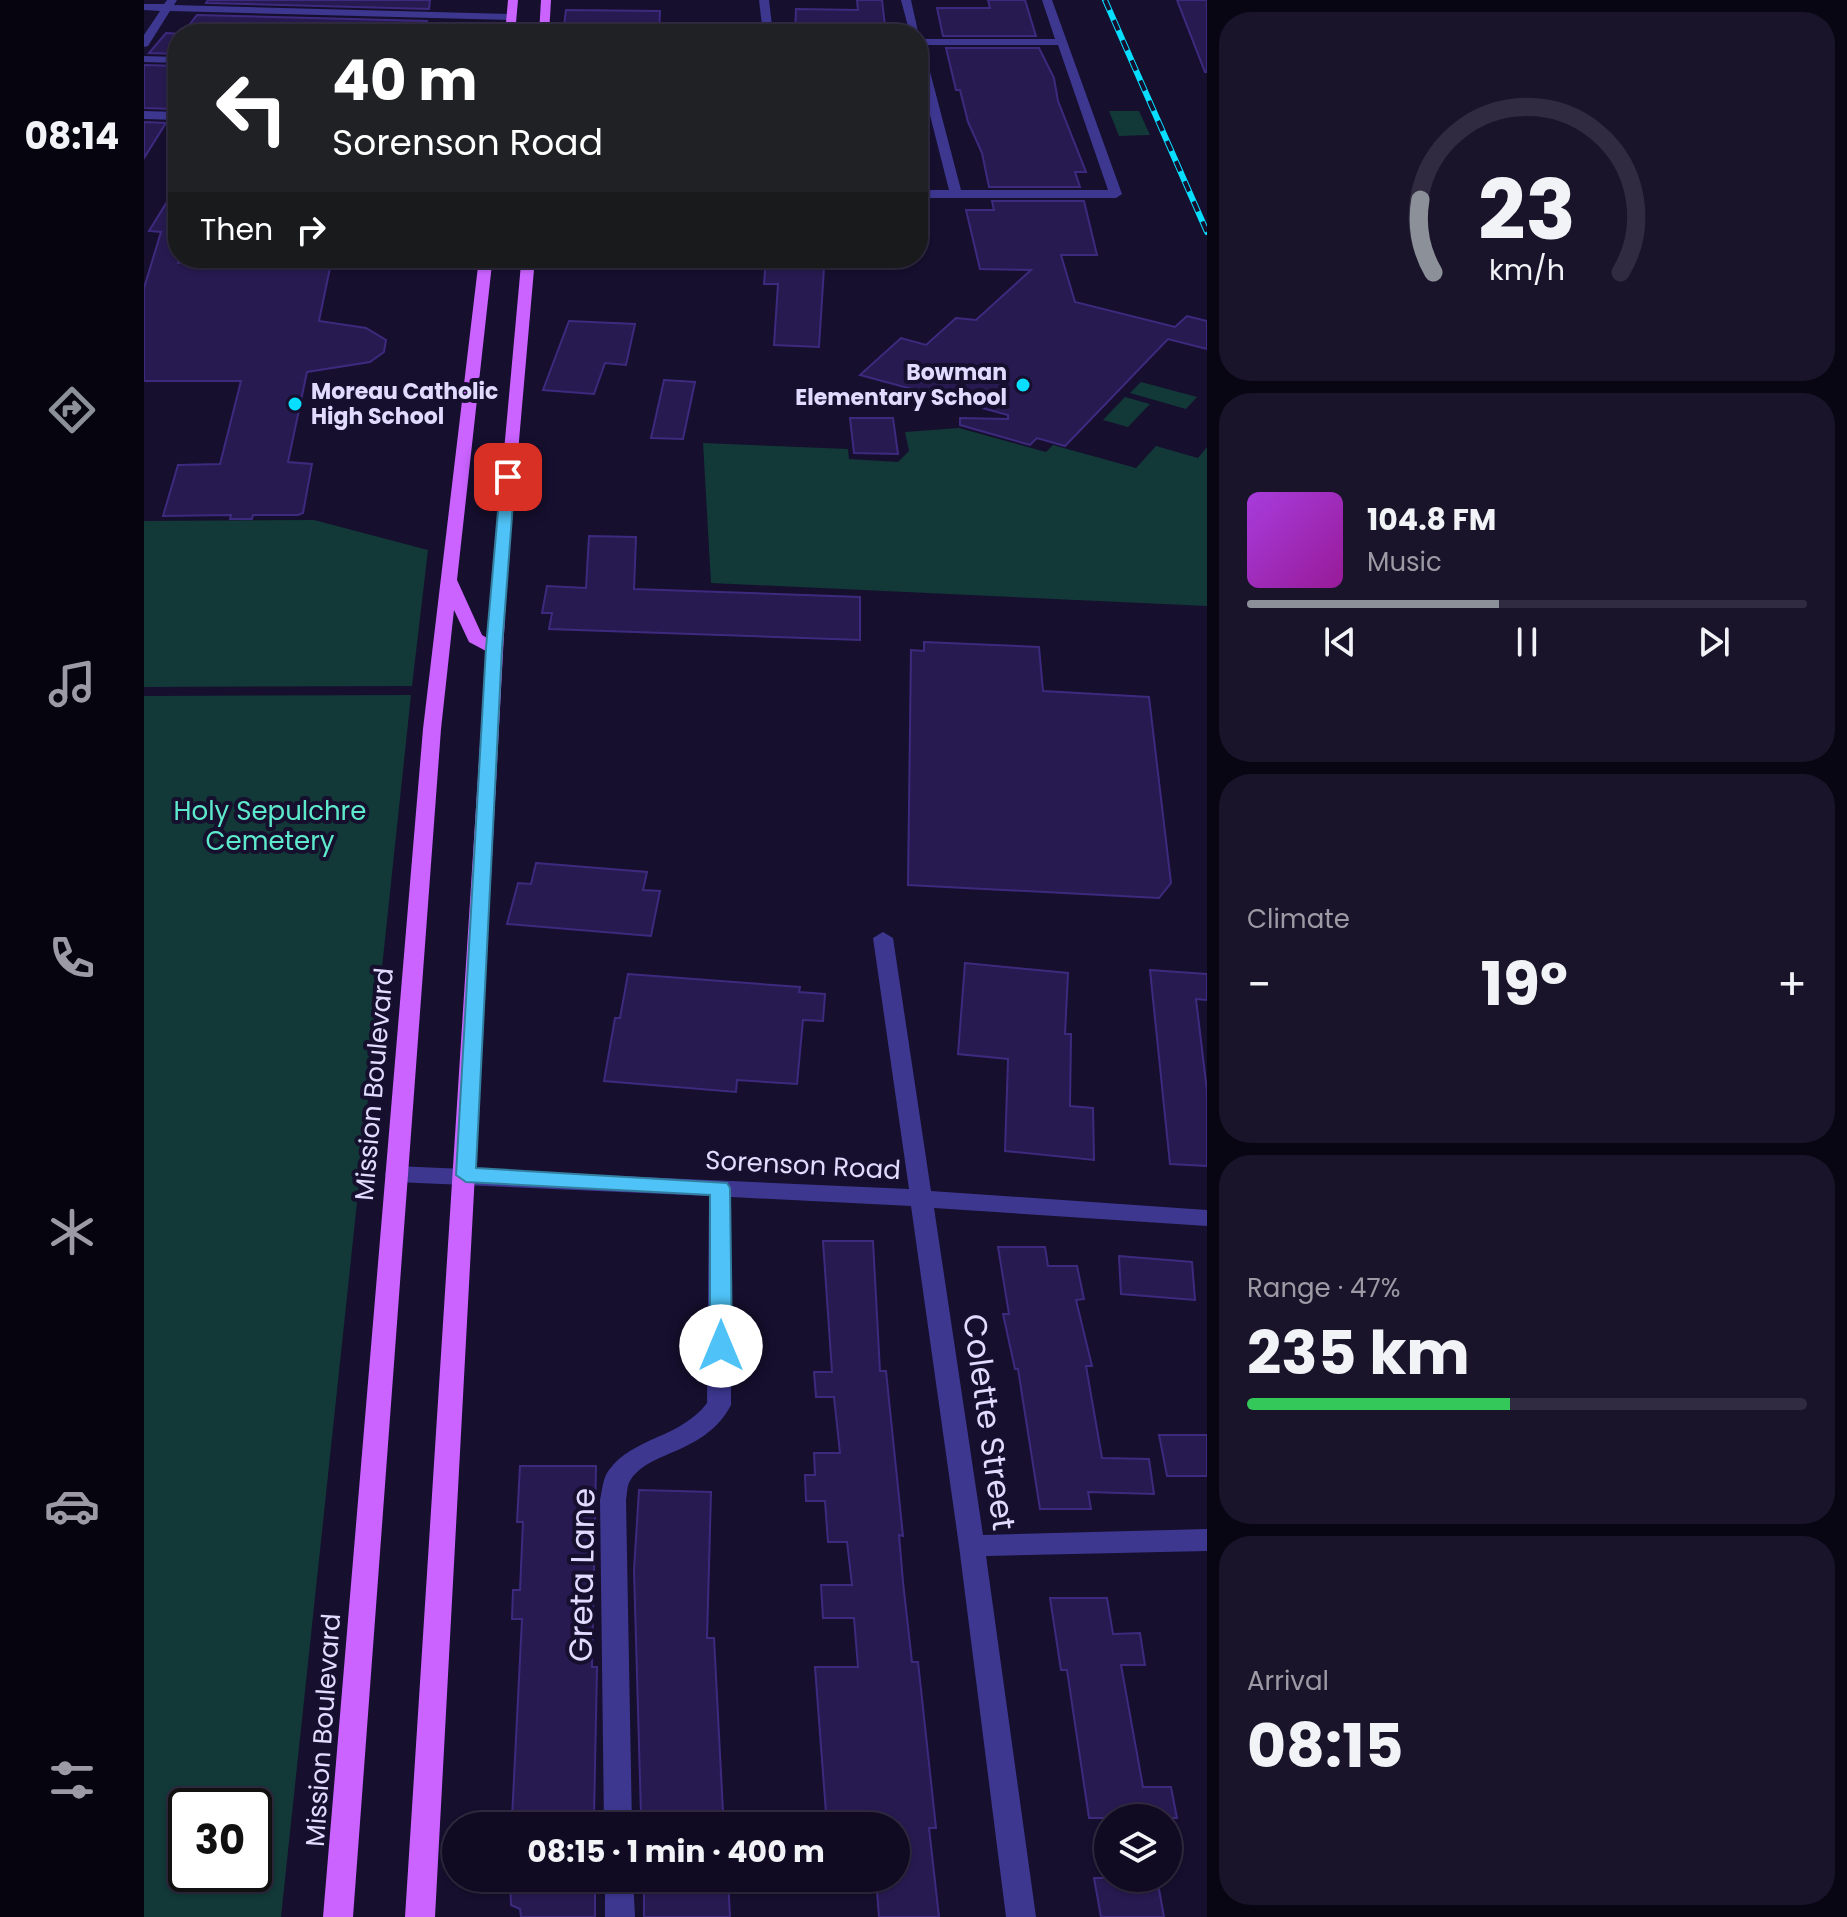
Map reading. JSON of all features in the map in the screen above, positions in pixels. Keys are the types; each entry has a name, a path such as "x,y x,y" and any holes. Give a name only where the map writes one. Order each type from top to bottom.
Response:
{"main road":[{"path":"511,24 513,0"},
{"path":"545,24 546,0"},
{"name":"Mission Boulevard","path":"338,1917 396,1174 448,578 484,268"},
{"path":"420,1917 466,1175 494,648 527,268"},
{"path":"448,578 475,638 494,648"}],"street":[{"path":"764,0 767,24"},
{"path":"906,0 912,24"},
{"path":"928,194 1116,194 1047,0"},
{"path":"144,7 169,4 511,17"},
{"path":"144,44 169,4"},
{"path":"928,44 1063,42"},
{"path":"144,59 168,60"},
{"path":"928,83 956,194"},
{"path":"144,115 168,116"},
{"name":"Colette Street","path":"883,938 972,1546 1021,1917"},
{"name":"Sorenson Road","path":"396,1174 720,1188 1207,1218"},
{"name":"Greta Lane","path":"618,1812 613,1500 618,1476 638,1459 686,1437 705,1424 719,1405 720,1188"},
{"path":"972,1546 1002,1548 1207,1540"},
{"path":"619,1892 620,1917"}],"green space":[{"path":"1109,111 1139,111 1150,135 1119,136"},
{"path":"1141,382 1197,397 1186,409 1130,393"},
{"path":"1125,397 1150,404 1128,427 1103,420"},
{"path":"959,428 1046,452 1053,445 1136,468 1156,446 1198,458 1207,447 1207,606 711,583 703,443 848,449 849,459 898,462 909,451 905,432"},
{"path":"314,520 428,550 412,686 144,687 144,521"},
{"name":"Holy Sepulchre Cemetery","path":"411,695 281,1917 144,1917 144,696"}],"building":[{"path":"208,0 430,0 429,9 206,3"},
{"path":"857,0 882,0 885,24 795,24 796,9 858,10"},
{"path":"988,0 1025,0 1036,36 943,36 937,8 990,8"},
{"path":"1177,0 1207,0 1207,72 1205,72"},
{"path":"566,10 660,11 659,24 564,24"},
{"path":"197,15 427,21 427,24 190,24"},
{"path":"166,33 168,54 149,53"},
{"path":"946,48 1039,48 1054,78 1058,101 1086,172 1075,172 1080,187 989,187 982,153 968,122 960,90 956,90"},
{"path":"144,65 168,66 168,109 144,108"},
{"path":"144,122 166,123 144,158"},
{"path":"168,200 168,268 330,268 319,321 366,328 386,340 384,352 370,362 307,372 288,462 312,464 303,513 253,515 252,519 230,519 231,515 163,516 178,465 220,464 241,381 144,381 144,288 161,232 149,231"},
{"path":"992,201 1084,201 1097,255 1061,255 1075,302 1175,327 1187,316 1207,321 1207,349 1168,339 1065,446 1037,438 1030,445 960,425 960,418 1008,419 1008,415 860,375 901,338 926,345 956,318 976,320 1031,270 980,269 966,210 994,210"},
{"path":"765,268 824,268 819,347 774,345 778,284 764,284"},
{"path":"569,321 635,324 626,365 605,363 594,394 543,390"},
{"path":"664,380 695,382 683,439 651,438"},
{"path":"850,418 893,418 898,454 854,453"},
{"path":"589,536 636,537 634,589 860,597 860,640 549,629 552,613 542,613 547,586 586,588"},
{"path":"924,642 1039,647 1043,691 1149,697 1171,883 1159,898 908,885 911,650 924,651"},
{"path":"536,863 647,872 643,890 660,891 651,936 507,924 518,883 531,884"},
{"path":"965,963 1068,973 1065,1034 1071,1034 1070,1106 1093,1108 1094,1160 1005,1151 1008,1059 958,1054"},
{"path":"1150,970 1207,974 1207,1000 1196,999 1207,1091 1207,1166 1170,1164"},
{"path":"628,974 800,987 799,992 825,994 823,1021 803,1020 797,1084 737,1080 736,1092 604,1081 615,1018 620,1018"},
{"path":"823,1241 873,1241 880,1371 886,1371 903,1536 899,1535 903,1582 912,1662 918,1662 936,1828 929,1828 939,1917 879,1917 877,1892 910,1892 910,1812 826,1812 815,1667 858,1667 854,1618 823,1618 821,1585 852,1585 847,1542 828,1542 825,1501 806,1501 805,1475 815,1475 814,1453 840,1453 834,1397 816,1397 814,1372 832,1372"},
{"path":"998,1247 1045,1247 1048,1266 1077,1266 1084,1299 1076,1300 1092,1366 1086,1366 1102,1458 1149,1459 1154,1494 1088,1492 1091,1509 1040,1509 1018,1369 1015,1369 1003,1314 1009,1314"},
{"path":"1119,1256 1192,1262 1195,1300 1121,1294"},
{"path":"1159,1435 1207,1435 1207,1476 1167,1476"},
{"path":"520,1466 596,1466 592,1667 597,1667 594,1812 512,1812 522,1619 512,1619 513,1590 520,1590 523,1522 517,1522"},
{"path":"639,1490 711,1492 707,1638 714,1638 723,1812 641,1812 634,1570"},
{"path":"1050,1598 1107,1598 1113,1634 1140,1633 1145,1665 1121,1665 1143,1787 1171,1787 1174,1804 1094,1804 1094,1818 1089,1818 1067,1670 1061,1670"},
{"path":"510,1892 595,1892 595,1917 521,1917 520,1909 511,1905"},
{"path":"644,1892 729,1892 730,1917 644,1917"},
{"path":"1097,1892 1160,1892 1164,1917 1101,1917"}],"railway":[{"path":"1105,0 1207,232"}],"place":[{"name":"Bowman Elementary School","path":"1023,385"},
{"name":"Moreau Catholic High School","path":"295,404"}],"route":[{"path":"508,477 494,648 466,1175 497,1179 720,1188 721,1346"}]}
